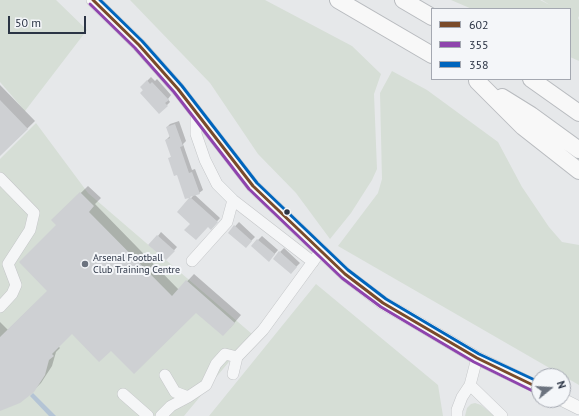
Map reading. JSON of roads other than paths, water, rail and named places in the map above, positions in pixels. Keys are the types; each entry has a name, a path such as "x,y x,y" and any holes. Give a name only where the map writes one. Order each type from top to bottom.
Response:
{"highway":[{"path":"338,0 431,54"},
{"path":"403,0 431,16"},
{"path":"475,80 531,115 579,150"},
{"path":"475,80 523,127 579,171"},
{"path":"532,80 579,113"}],"main road":[{"path":"93,0 139,46 178,89 253,186 317,257 344,274 383,303 477,358 531,384"}],"street":[{"path":"196,112 196,134 205,160 217,184 233,200 317,257 263,330 237,357 233,374"},
{"path":"0,178 34,213 30,230 8,264 16,286 12,294 0,306"},
{"path":"192,261 227,222 233,200"},
{"path":"161,416 171,406 206,385 216,364 225,354 237,357"},
{"path":"457,416 457,410 462,398 470,386 477,358"},
{"path":"164,375 175,392 188,397"},
{"path":"470,386 502,416"},
{"path":"123,394 148,416"}],"water":[{"path":"33,393 56,416 49,416 30,396"}],"place":[{"name":"Arsenal Football Club Training Centre","path":"85,264"}]}
